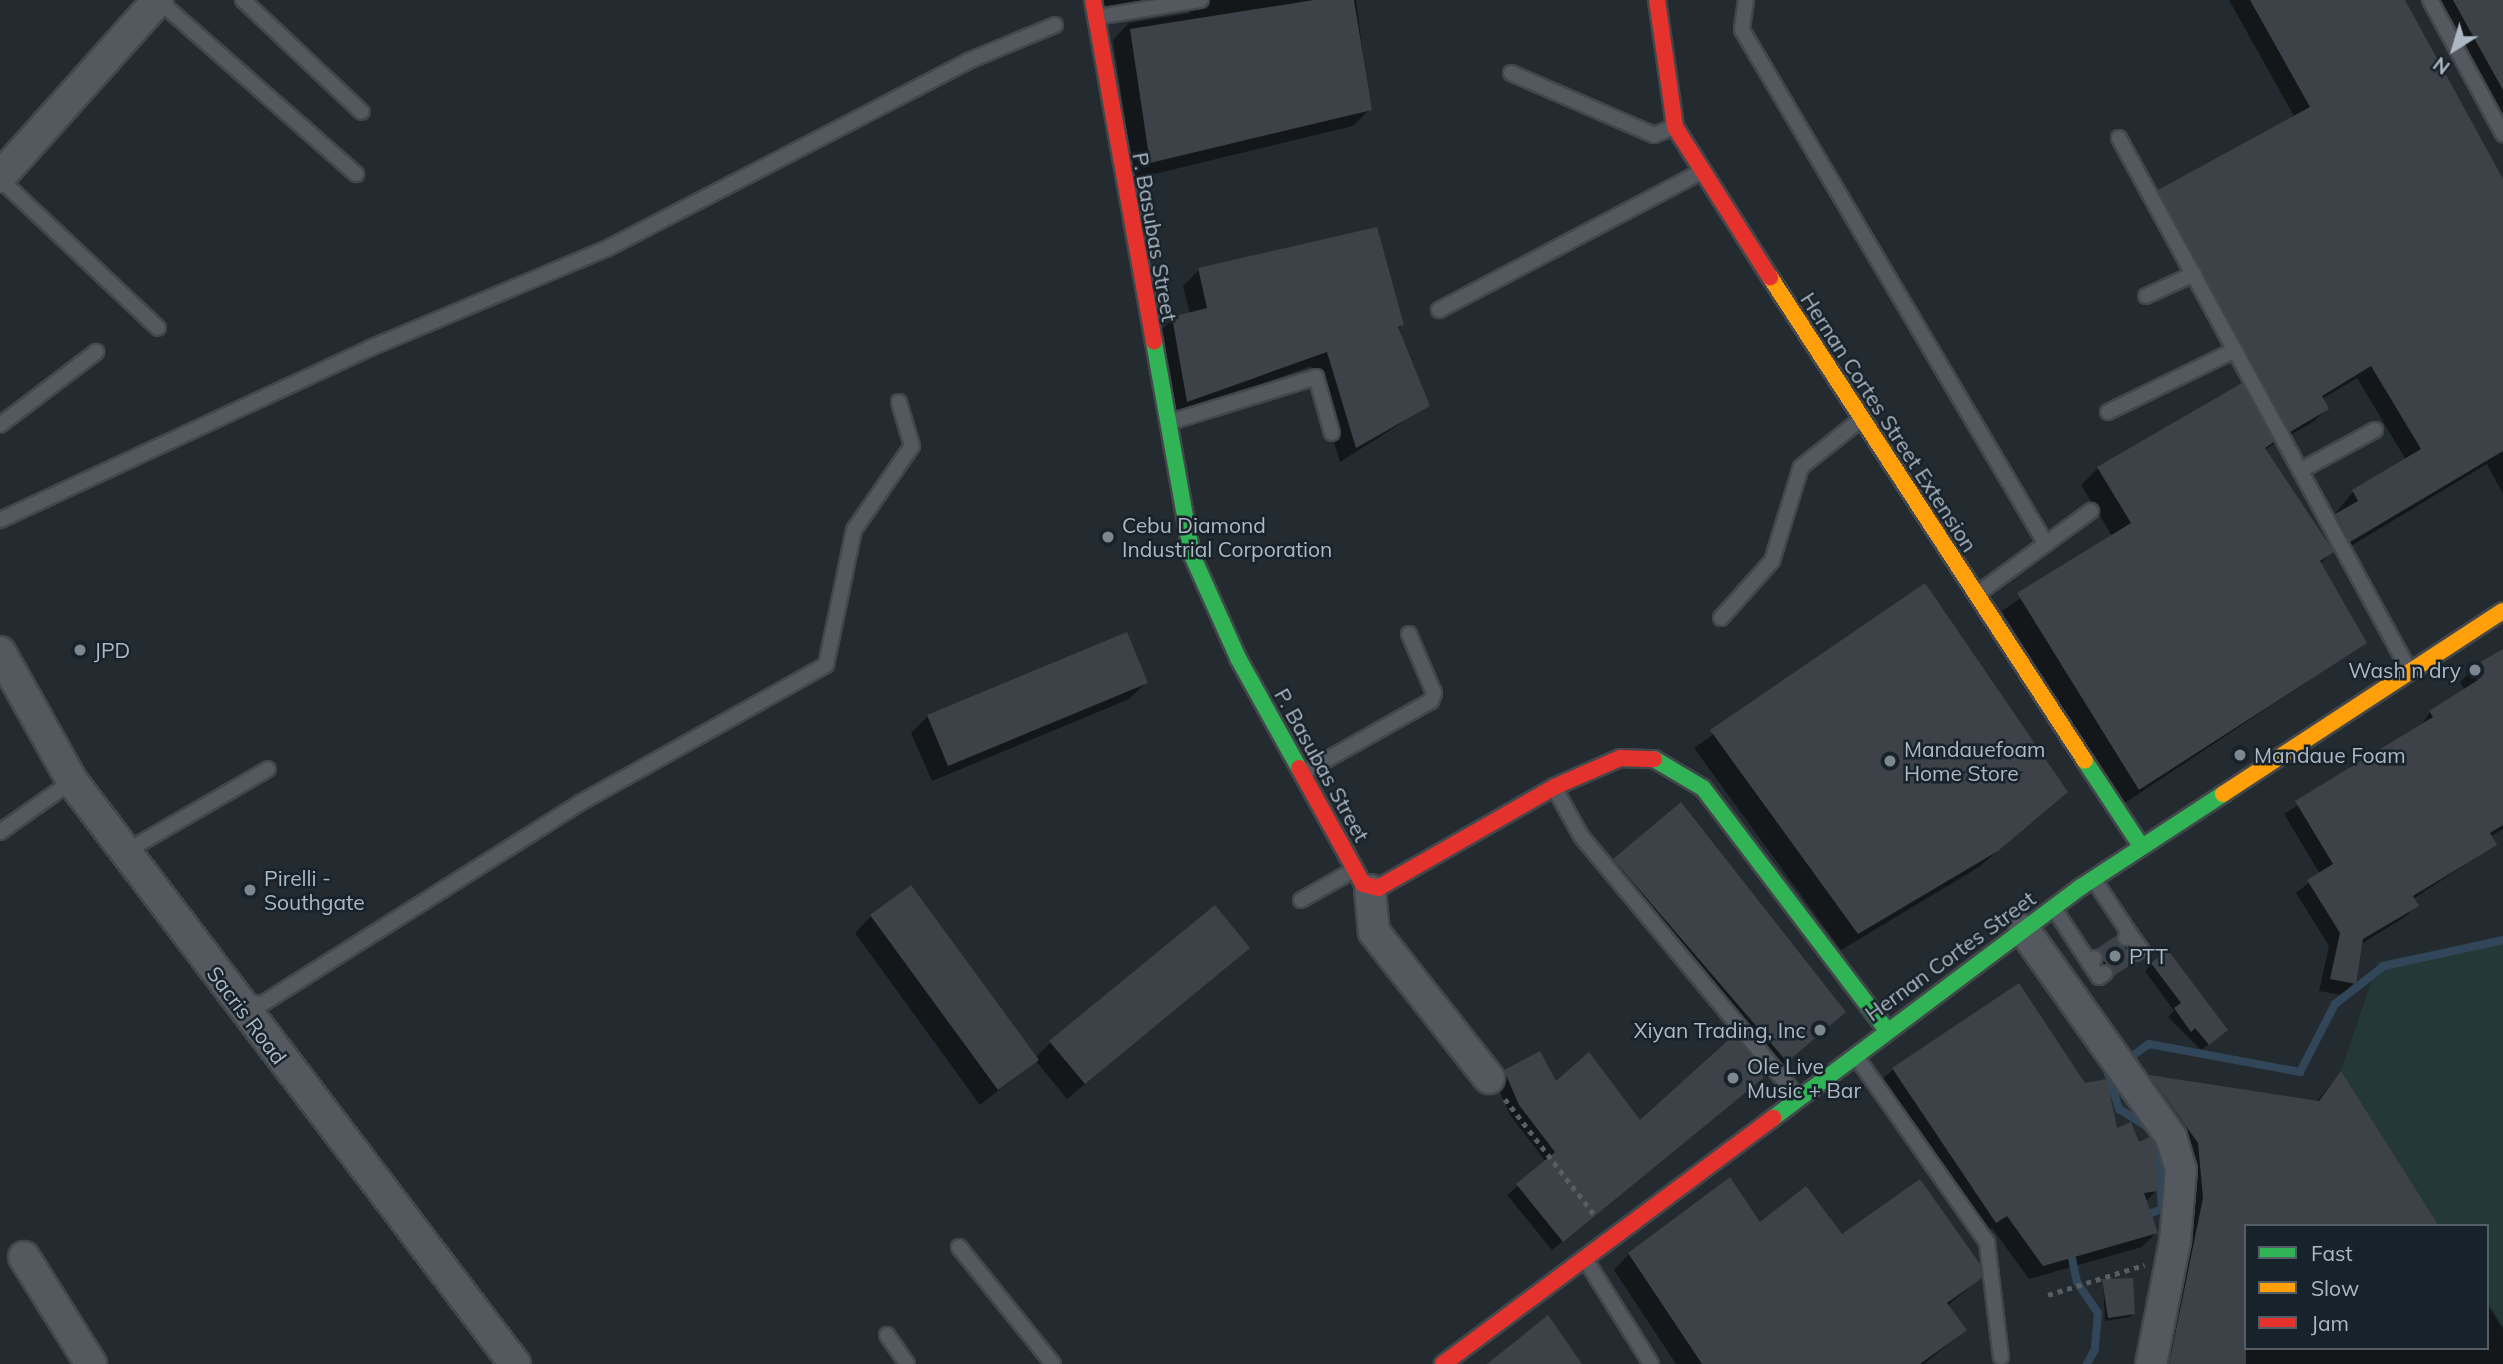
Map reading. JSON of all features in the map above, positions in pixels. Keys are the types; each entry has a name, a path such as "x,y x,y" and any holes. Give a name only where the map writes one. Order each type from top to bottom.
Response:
{"street":[{"path":"0,178 158,0"},
{"name":"P. Basubas Street","path":"1093,0 1165,423 1192,555 1232,647 1362,880"},
{"name":"Hernan Cortes Street Extension","path":"1657,0 1675,127 1701,172 2140,846"},
{"name":"Hernan Cortes Street","path":"1443,1364 1610,1234 2093,878 2408,668 2503,611"},
{"name":"Sacris Road","path":"0,652 72,781 515,1364"},
{"path":"1489,1078 1374,932 1362,880 1620,758 1647,756 1675,766 1703,788 1886,1029"},
{"path":"2024,930 2171,1137 2180,1170 2175,1241 2151,1364"},
{"path":"24,1257 91,1364"}],"lane":[{"path":"158,0 356,174"},
{"path":"243,0 362,112"},
{"path":"1096,17 1201,0"},
{"path":"1746,0 1742,30 2046,544"},
{"path":"2430,0 2503,134"},
{"path":"0,520 370,348 606,249 968,61 1055,25"},
{"path":"1511,73 1654,135 1675,127"},
{"path":"2119,138 2235,350 2304,469 2408,668"},
{"path":"1439,310 1701,172"},
{"path":"0,178 158,328"},
{"path":"2146,296 2194,274"},
{"path":"2108,412 2235,350"},
{"path":"0,425 96,352"},
{"path":"1165,423 1316,377 1332,433"},
{"path":"236,1000 262,1004 580,803 826,665 854,530 912,446 899,402"},
{"path":"1721,618 1772,561 1801,467 1862,419"},
{"path":"2304,469 2375,430"},
{"path":"1976,594 2091,511"},
{"path":"1303,774 1431,701 1434,693 1409,634"},
{"path":"125,852 268,769"},
{"path":"0,832 72,781"},
{"path":"1554,788 1581,836 1797,1096"},
{"path":"2093,878 2128,936 2141,949 2135,953"},
{"path":"1301,900 1362,880"},
{"path":"2053,908 2092,960 2099,977 2105,973"},
{"path":"1853,1054 1987,1242 2001,1357"},
{"path":"959,1247 1053,1364"},
{"path":"1583,1255 1651,1364"},
{"path":"887,1335 907,1364"}],"path":[{"path":"1489,1078 1610,1234"},
{"path":"2048,1295 2082,1280 2148,1264"}],"green space":[{"path":"2503,937 2503,1326 2489,1304 2489,1224 2438,1224 2341,1071 2378,962"}],"building":[{"path":"1314,0 1354,0 1372,110 1150,163 1130,29"},
{"path":"2250,0 2405,0 2503,179 2503,451 2350,542 2335,514 2358,501 2352,490 2421,449 2371,366 2322,396 2329,409 2290,432 2158,190 2310,107"},
{"path":"2453,0 2503,0 2503,90"},
{"path":"1377,227 1404,325 1398,327 1430,406 1356,448 1327,352 1187,402 1172,317 1207,308 1198,268"},
{"path":"2242,383 2274,442 2265,448 2334,552 2320,561 2367,643 2139,790 2017,593 2131,523 2097,467"},
{"name":"Mandauefoam Home Store","path":"1925,583 2068,792 1998,851 1858,934 1710,730"},
{"path":"1127,632 1148,683 948,766 927,715"},
{"path":"2503,649 2503,825 2490,833 2497,845 2413,896 2419,906 2363,939 2356,984 2330,979 2340,933 2307,880 2333,864 2295,801 2433,717 2429,711 2478,680 2470,668"},
{"path":"1681,802 1846,1012 1787,1062 1613,859"},
{"path":"911,885 1039,1060 998,1090 870,915"},
{"path":"1215,905 1250,948 1085,1084 1049,1041"},
{"name":"PTT","path":"2116,936 2135,962 2114,976 2096,949"},
{"path":"2168,950 2228,1030 2209,1045 2195,1028 2191,1032 2174,1008 2181,1003 2151,963"},
{"path":"2019,983 2085,1083 2107,1079 2117,1128 2131,1122 2139,1142 2150,1137 2155,1145 2158,1191 2144,1193 2158,1233 2043,1266 2007,1216 1996,1223 1892,1068"},
{"path":"1734,1035 1767,1075 1563,1242 1516,1184 1555,1152 1519,1105 1504,1070 1540,1051 1556,1081 1589,1052 1640,1120"},
{"path":"2341,1071 2438,1224 2244,1224 2246,1364 2169,1364 2203,1198 2198,1143 2149,1075 2319,1101"},
{"path":"1730,1177 1760,1222 1806,1186 1842,1234 1920,1179 1980,1264 1982,1278 1947,1303 1967,1330 1920,1364 1702,1364 1628,1253"},
{"path":"2133,1278 2135,1314 2108,1318 2102,1279"},
{"path":"1548,1315 1582,1364 1487,1364"}],"waterway":[{"path":"2124,1062 2149,1044 2300,1072 2335,1004 2384,966 2503,940"},
{"path":"2113,1070 2108,1073 2119,1109 2156,1132 2162,1209 2141,1217"},
{"path":"2070,1249 2077,1282 2098,1313 2095,1349 2087,1364"}],"traffic: fast":[{"path":"1154,342 1192,555 1238,658 1299,768"},
{"path":"1654,759 1703,788 1886,1029"},
{"path":"2085,761 2141,846"},
{"path":"1773,1118 2081,887 2223,794"}],"traffic: slow":[{"path":"1770,277 2085,761"},
{"path":"2223,794 2503,611"}],"traffic: jam":[{"path":"1093,0 1154,342"},
{"path":"1657,0 1675,127 1770,277"},
{"path":"1299,768 1363,884 1378,888 1554,787 1620,758 1654,759"},
{"path":"1443,1364 1773,1118"}],"place":[{"name":"Cebu Diamond Industrial Corporation","path":"1108,537"},
{"name":"JPD","path":"80,650"},
{"name":"Wash n dry","path":"2475,670"},
{"name":"Mandaue Foam","path":"2240,755"},
{"name":"Mandauefoam Home Store","path":"1890,761"},
{"name":"Pirelli - Southgate","path":"250,890"},
{"name":"PTT","path":"2115,956"},
{"name":"Xiyan Trading, Inc","path":"1820,1030"},
{"name":"Ole Live Music + Bar","path":"1733,1078"}]}
